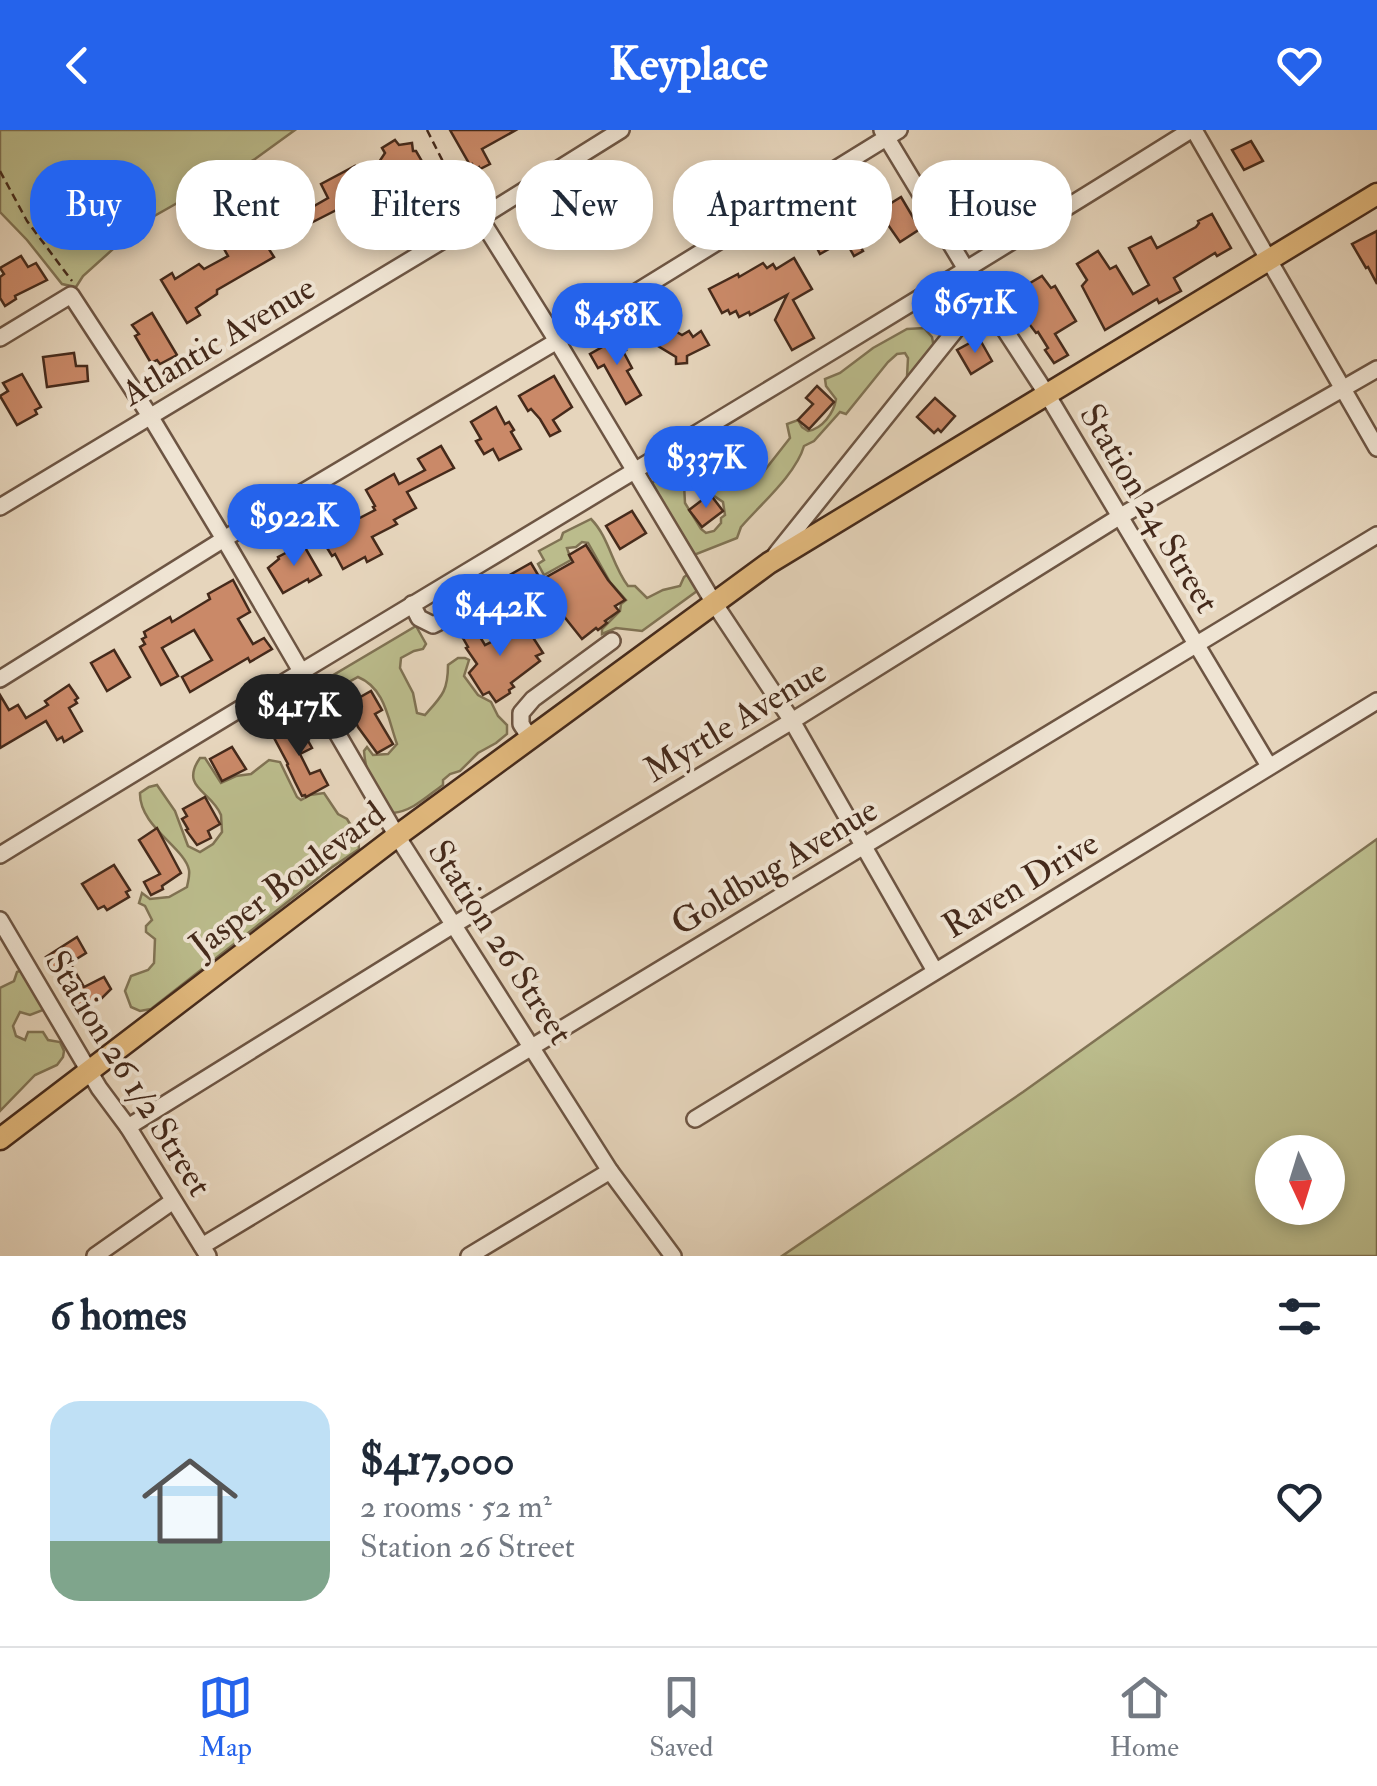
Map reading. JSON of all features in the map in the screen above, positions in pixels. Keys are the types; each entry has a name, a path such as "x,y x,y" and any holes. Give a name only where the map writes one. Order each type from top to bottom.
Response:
{"main road":[{"name":"Jasper Boulevard","path":"0,1139 397,836 769,563 1377,194"}],"street":[{"name":"Atlantic Avenue","path":"496,208 622,130"},
{"path":"0,854 966,271 1192,130 1377,448"},
{"path":"0,679 224,539 557,341 889,132"},
{"name":"Station 24 Street","path":"889,132 966,271 1048,396 1269,766"},
{"path":"496,249 557,341 714,603 792,722 935,971"},
{"name":"Atlantic Avenue","path":"0,507 427,250"},
{"path":"0,338 71,294"},
{"name":"Station 26 Street","path":"71,294 224,539 397,836 610,1171 673,1256"},
{"path":"769,563 981,294"},
{"name":"Myrtle Avenue","path":"128,1127 454,924 792,722 1119,517 1377,369"},
{"name":"Goldbug Avenue","path":"205,1251 1377,535"},
{"path":"412,604 419,618 434,625 488,596 502,622"},
{"path":"530,738 521,724 521,713 533,699 612,641"},
{"name":"Raven Drive","path":"695,1119 1377,701"},
{"name":"Station 26 1/2 Street","path":"0,920 101,1090 205,1251"},
{"path":"470,1256 610,1171"},
{"path":"94,1256 173,1202"}],"path":[{"path":"427,130 444,160"},
{"path":"0,171 27,221 76,286 71,294"}],"green space":[{"path":"0,130 295,130 253,160 176,160 176,204 156,215 156,160 30,160 30,244 0,212"},
{"path":"35,250 112,250 76,287 62,284"},
{"path":"924,328 932,337 934,348 913,377 907,377 905,353 897,354 846,414 840,412 814,441 804,446 794,467 741,527 737,538 694,555 651,486 653,482 671,472 684,484 685,503 701,529 706,533 714,531 725,515 723,502 711,494 703,497 697,475 688,476 682,461 708,449 714,452 721,468 715,480 722,486 761,475 790,438 787,424 798,420 808,431 830,415 836,399 825,379 907,329"},
{"path":"591,519 628,586 635,586 647,598 680,586 690,573 698,582 697,591 642,631 616,628 602,634 626,600 610,582 588,543 567,548 571,560 544,575 538,564 544,560 539,551"},
{"path":"416,626 426,644 401,658 400,668 413,693 417,713 425,715 440,698 448,665 465,658 469,660 464,676 478,695 491,702 507,725 507,734 478,753 460,771 450,774 443,785 420,802 393,813 373,785 364,751 367,747 373,755 388,754 397,744 380,696 358,677 334,690 324,691 323,685 330,677"},
{"path":"200,758 205,758 221,783 251,774 269,760 280,762 301,800 324,793 338,814 347,819 358,837 359,849 151,1009 140,1011 131,1007 125,991 131,976 148,970 154,963 155,939 146,932 152,920 139,903 142,893 150,899 169,897 187,887 189,870 180,853 147,816 140,793 157,785 175,811 188,846 200,852 222,832 217,807 195,783 193,776"},
{"path":"1377,839 1377,1256 782,1256 1023,1092"},
{"path":"22,970 43,1010 30,1015 20,1012 13,1026 16,1036 25,1040 28,1032 43,1032 48,1040 60,1042 64,1051 57,1065 35,1075 0,1111 0,988 14,981"}],"building":[{"path":"450,130 516,130 482,149 488,160 467,160"},
{"path":"395,140 399,145 412,143 421,160 380,160 385,153 382,148"},
{"path":"1251,141 1263,161 1244,170 1232,150"},
{"path":"335,177 335,211 315,221 315,205 328,198 321,184"},
{"path":"901,197 912,216 912,234 900,242 892,230 892,203"},
{"path":"1212,214 1231,248 1217,256 1215,253 1174,278 1181,291 1159,303 1157,299 1105,330 1082,286 1087,280 1077,264 1098,251 1110,269 1116,266 1133,294 1149,285 1129,248 1151,237 1157,248"},
{"path":"1377,231 1377,284 1352,244"},
{"path":"225,250 270,250 274,257 217,290 217,294 196,308 200,315 187,323 161,280 172,273 175,279 199,264 204,269 228,256"},
{"path":"21,256 28,267 36,263 47,280 15,296 5,306 0,298 0,277 4,274 0,268"},
{"path":"794,258 812,289 793,300 814,338 792,350 775,320 787,295 739,317 736,311 722,313 709,289 763,263 767,268 773,264 776,269"},
{"path":"1042,276 1051,288 1055,286 1076,321 1055,334 1068,355 1054,363 1038,332 1018,309 1027,304 1020,289"},
{"path":"152,313 177,355 160,364 157,360 151,363 132,325"},
{"path":"675,331 682,335 689,331 693,337 701,331 709,345 687,356 687,363 676,364 676,357 658,346 665,334 671,337"},
{"path":"620,337 632,368 627,371 641,395 626,404 604,365 598,368 590,354"},
{"path":"979,338 992,361 971,374 957,350"},
{"path":"74,353 76,366 87,366 88,381 47,387 43,357"},
{"path":"22,374 41,407 35,410 37,414 17,425 0,396 8,391 3,383"},
{"path":"554,376 572,407 553,420 560,431 550,436 519,396"},
{"path":"817,386 834,402 809,429 798,420 813,404 806,398"},
{"path":"935,398 955,416 941,432 938,429 934,433 917,417"},
{"path":"496,407 505,424 509,422 514,430 511,432 521,449 499,460 493,449 484,454 471,422"},
{"path":"740,435 753,463 735,473 732,469 725,473 714,449"},
{"path":"441,446 454,468 407,492 416,508 372,537 382,554 367,562 365,557 343,569 321,538 375,510 366,490 394,474 399,484 425,470 418,459"},
{"path":"710,494 723,511 702,527 689,510"},
{"path":"632,511 646,533 620,549 606,526"},
{"path":"303,544 321,575 283,593 268,568 278,557"},
{"path":"586,545 625,600 615,606 619,611 582,639 562,614 554,619 552,615 529,631 499,581 531,563 541,580 573,562 569,555"},
{"path":"233,580 250,612 238,619 253,644 264,638 272,649 250,662 248,658 190,692 182,677 212,660 194,630 162,648 178,676 161,685 140,647 145,644 144,632 170,617 172,622"},
{"path":"469,619 485,645 525,625 543,653 536,656 540,661 511,683 514,687 510,693 496,702 489,692 483,695 469,673 477,664 456,626"},
{"path":"114,650 130,677 107,691 91,663"},
{"path":"69,685 78,698 69,708 82,731 64,742 62,737 57,740 46,721 0,748 0,695 9,710 18,705 26,718 48,705 45,701"},
{"path":"371,691 382,710 375,714 393,744 377,753 358,727 348,704"},
{"path":"297,721 312,748 300,754 310,774 320,770 328,785 306,797 302,796 272,734"},
{"path":"232,747 246,769 222,781 210,759"},
{"path":"205,797 220,824 208,831 211,838 197,845 186,830 183,809"},
{"path":"157,828 181,873 151,895 144,882 160,874 139,840"},
{"path":"114,865 130,890 126,892 129,897 107,910 104,906 98,909 82,884"},
{"path":"77,937 86,953 70,963 84,987 104,977 111,989 78,1012 46,957"}]}
